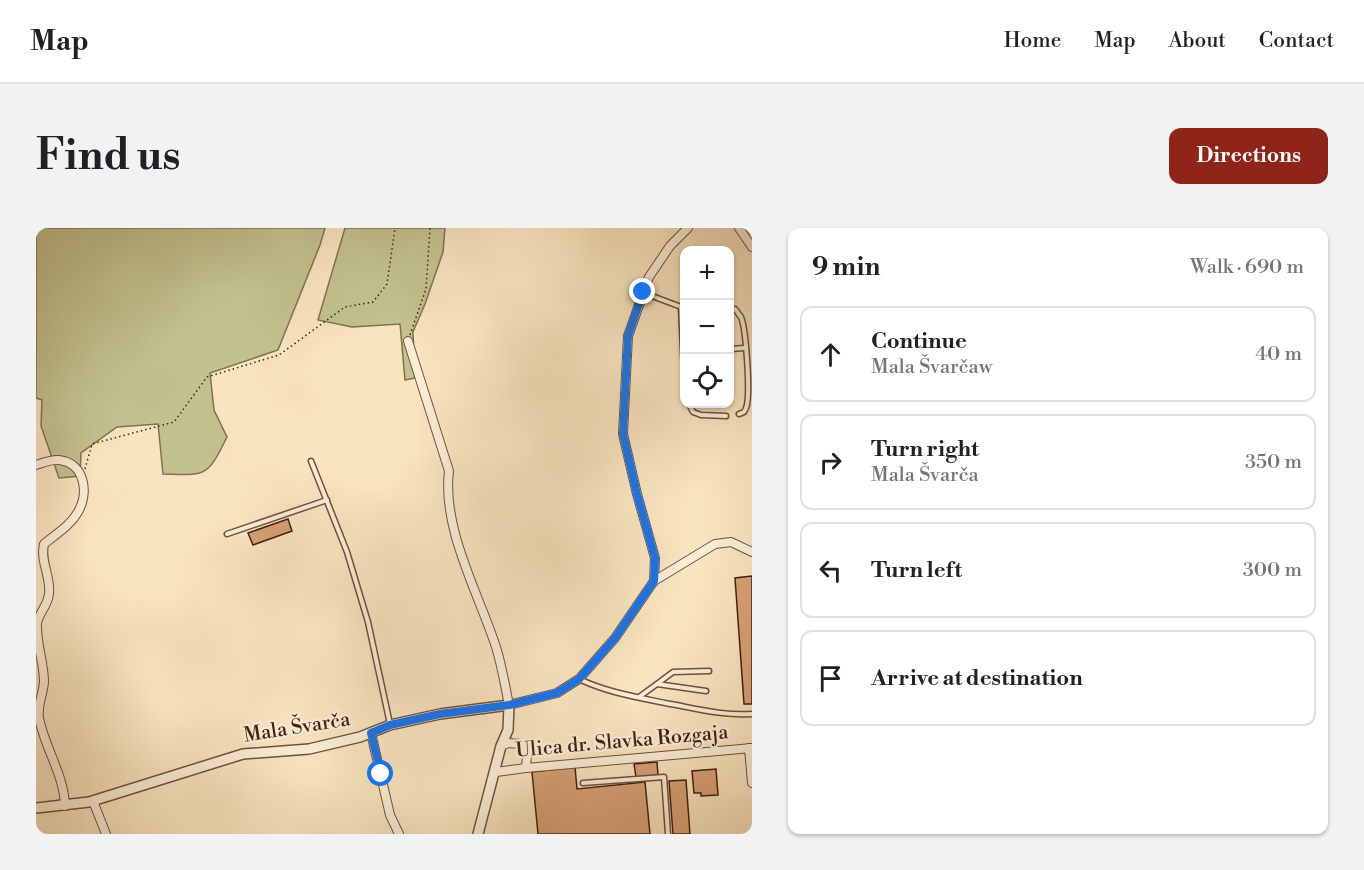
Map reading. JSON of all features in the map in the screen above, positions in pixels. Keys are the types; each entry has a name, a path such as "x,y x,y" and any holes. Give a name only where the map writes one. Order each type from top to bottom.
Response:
{"street":[{"path":"654,581 655,558 623,434 628,336 649,277 670,246 688,228"},
{"path":"739,228 752,248"},
{"path":"408,342 449,471 447,484 452,524 496,647 509,705"},
{"path":"36,465 56,460 77,469 85,494 80,510 73,519 44,544 42,556 49,579 49,595 37,622 38,655 42,664 44,683 38,715 62,783 65,806"},
{"name":"Mala Švarča","path":"36,808 93,801 243,754 309,748 360,737 390,725 440,714 509,705 557,693 579,679 615,638 654,581 715,544 731,542 752,552"},
{"name":"Ulica dr. Slavka Rozgaja","path":"478,834 501,746 508,730 509,705"},
{"path":"371,733 390,815 399,834"},
{"path":"501,746 508,743 520,744 527,754 526,768"},
{"path":"750,748 752,783"},
{"name":"Ulica dr. Slavka Rozgaja","path":"495,772 750,748"},
{"path":"93,801 106,834"}],"lane":[{"path":"643,292 680,307"},
{"path":"734,309 741,316 748,389 747,407 739,414"},
{"path":"734,349 745,348"},
{"path":"691,408 693,412 701,415 726,416"},
{"path":"311,461 347,552 368,622 390,725"},
{"path":"227,534 327,500"},
{"path":"639,698 673,672 709,671"},
{"path":"579,679 594,687 639,698 731,715 752,714"},
{"path":"657,684 706,691"},
{"path":"583,783 664,777 668,834"}],"path":[{"path":"82,479 92,444 174,422 207,377 279,355 345,308 373,302 387,284 395,228"},
{"path":"408,342 426,290 430,228"}],"green space":[{"path":"36,228 325,228 278,350 210,373 214,410 227,437 215,460 204,471 197,474 163,474 158,424 117,427 81,453 80,476 59,478 41,426 42,400 36,398"},
{"path":"345,228 445,228 443,252 413,332 415,378 405,380 400,324 352,327 318,320"}],"building":[{"path":"288,519 292,531 253,545 248,533"},
{"path":"752,576 752,704 744,704 735,578"},
{"path":"657,762 658,775 636,777 634,764"},
{"path":"575,767 577,789 645,782 650,834 538,834 532,772"},
{"path":"716,769 718,795 701,796 701,793 694,793 692,771"},
{"path":"686,780 690,834 673,834 669,781"}],"route":[{"path":"381,774 371,733 390,725 440,714 509,705 557,693 579,679 615,638 654,581 655,558 623,434 628,336 643,292"}]}
